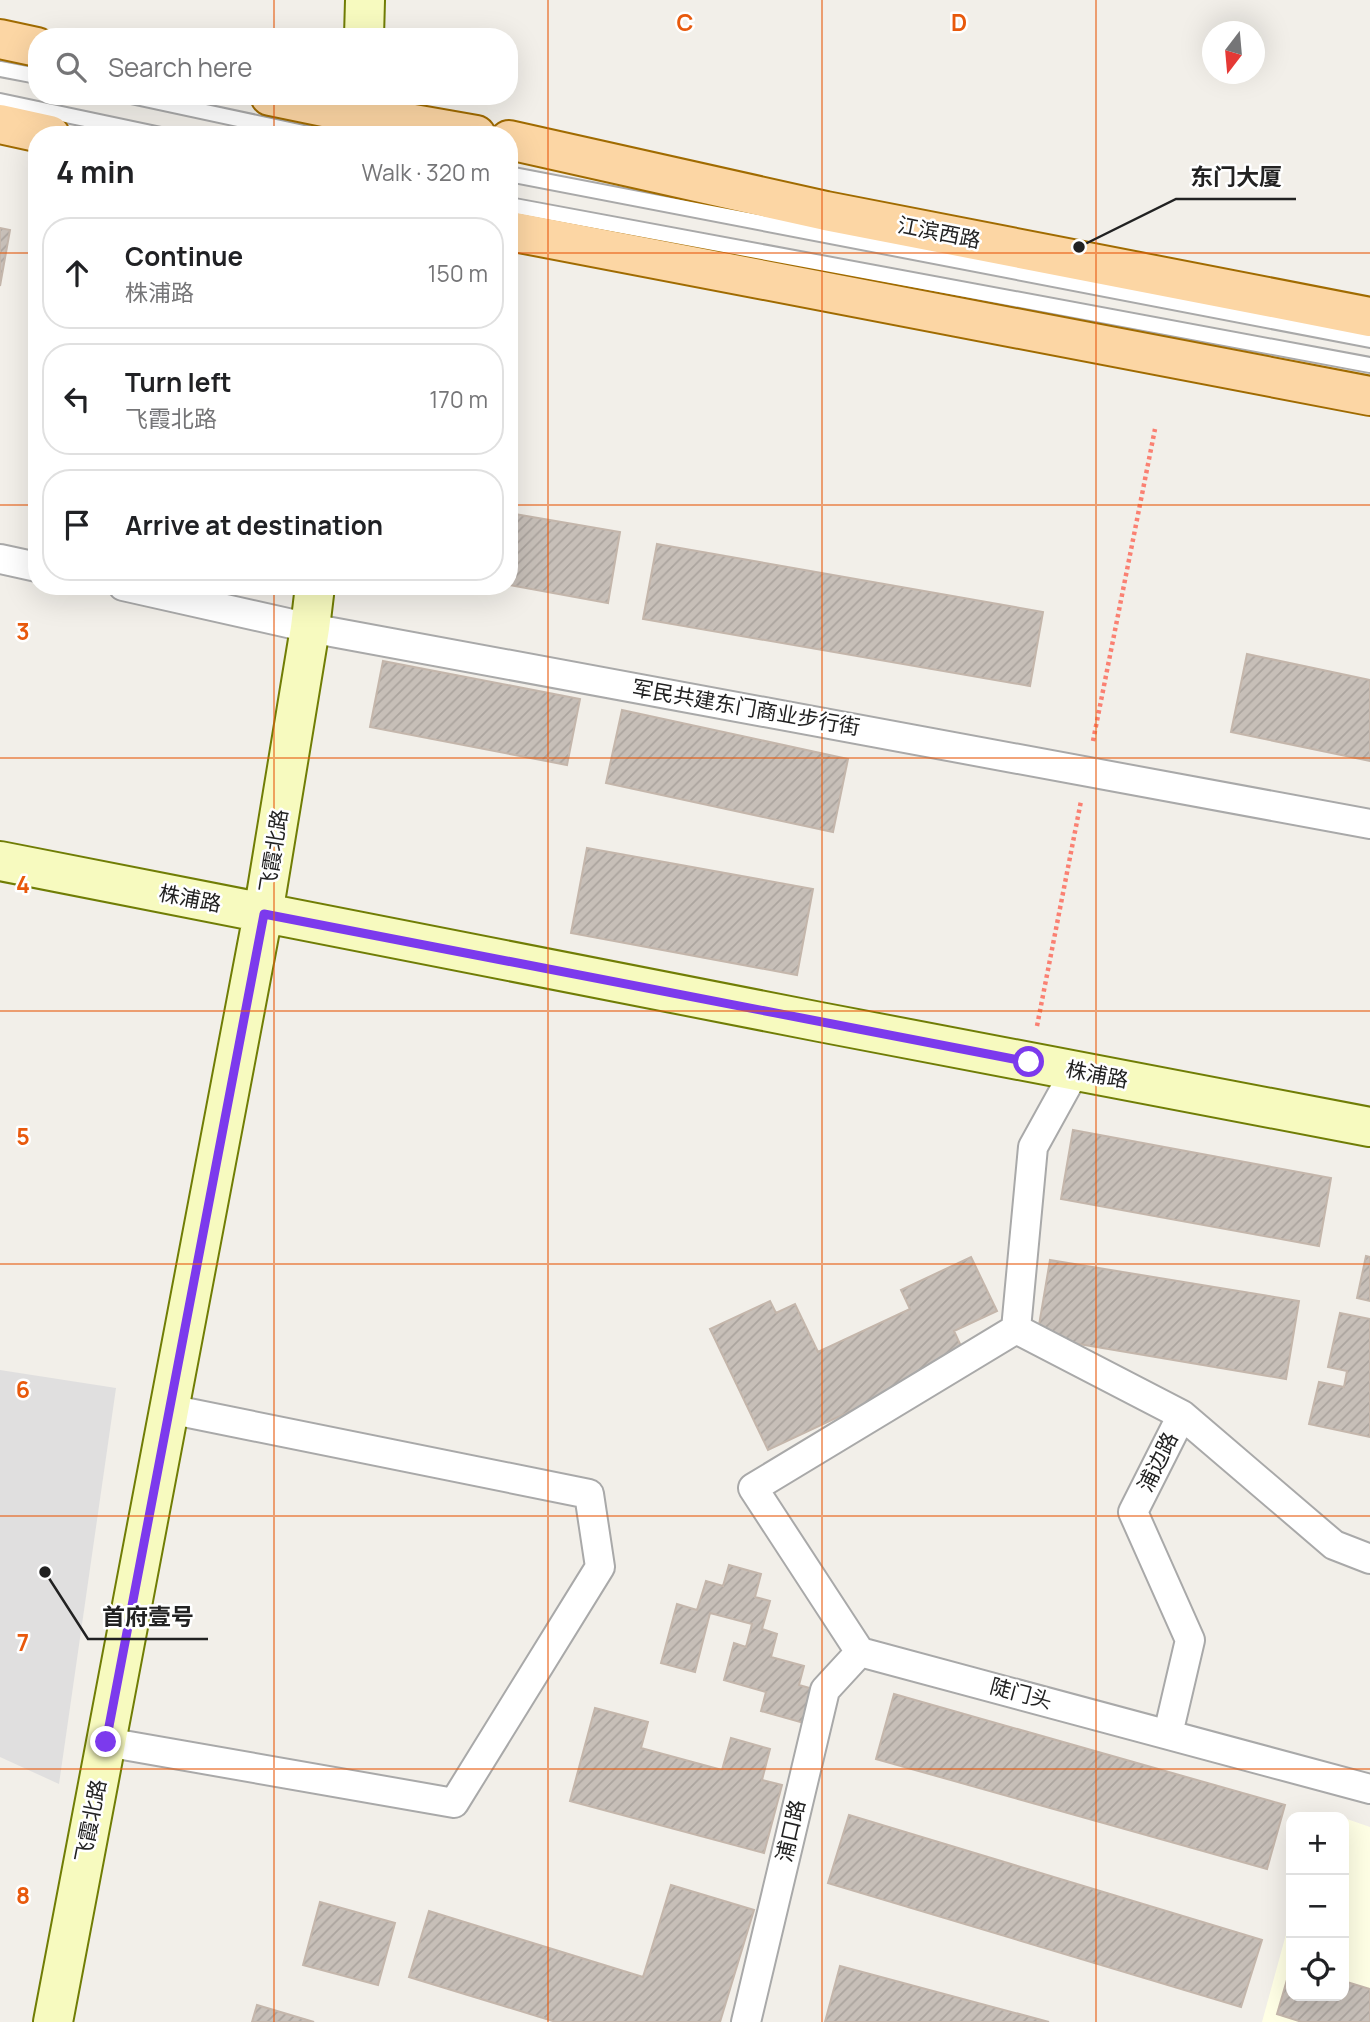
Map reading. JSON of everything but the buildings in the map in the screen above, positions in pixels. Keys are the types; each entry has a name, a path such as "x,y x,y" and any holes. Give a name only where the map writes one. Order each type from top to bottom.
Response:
{"main road":[{"path":"0,40 28,45"},
{"path":"311,105 422,126"},
{"path":"0,124 28,130"},
{"name":"江滨西路","path":"518,142 826,211 1370,317"},
{"path":"518,233 1370,396"}],"street":[{"path":"364,28 365,0"},
{"path":"0,559 28,565"},
{"name":"军民共建东门商业步行街","path":"163,595 310,628 1370,824"},
{"name":"飞霞北路","path":"53,2022 264,914 314,595"},
{"name":"株浦路","path":"0,861 1370,1127"},
{"path":"1016,1329 1034,1147 1075,1071"},
{"path":"1016,1329 1182,1415"},
{"path":"860,1652 753,1488 1016,1329"},
{"path":"106,1742 454,1803 600,1567 589,1494 169,1409"},
{"name":"浦边路","path":"1168,1734 1189,1640 1133,1512 1182,1415 1334,1545 1370,1559"},
{"name":"陡门头","path":"860,1652 1370,1789"},
{"name":"浦口路","path":"746,2022 825,1690 860,1652"}],"lane":[{"path":"0,69 28,74"},
{"path":"0,101 118,126"},
{"path":"173,105 271,126"},
{"path":"518,176 1370,340"},
{"path":"518,207 1370,365"}],"shaded area":[{"path":"0,1370 116,1388 59,1784 0,1757"},
{"path":"1349,1820 1370,1827 1370,2022 1262,2022 1286,1934 1286,2001 1349,2001"}],"place":[{"name":"东门大厦","path":"1079,247"},
{"name":"首府壹号","path":"45,1572"}],"route":[{"path":"106,1742 264,914 1029,1062"}]}
